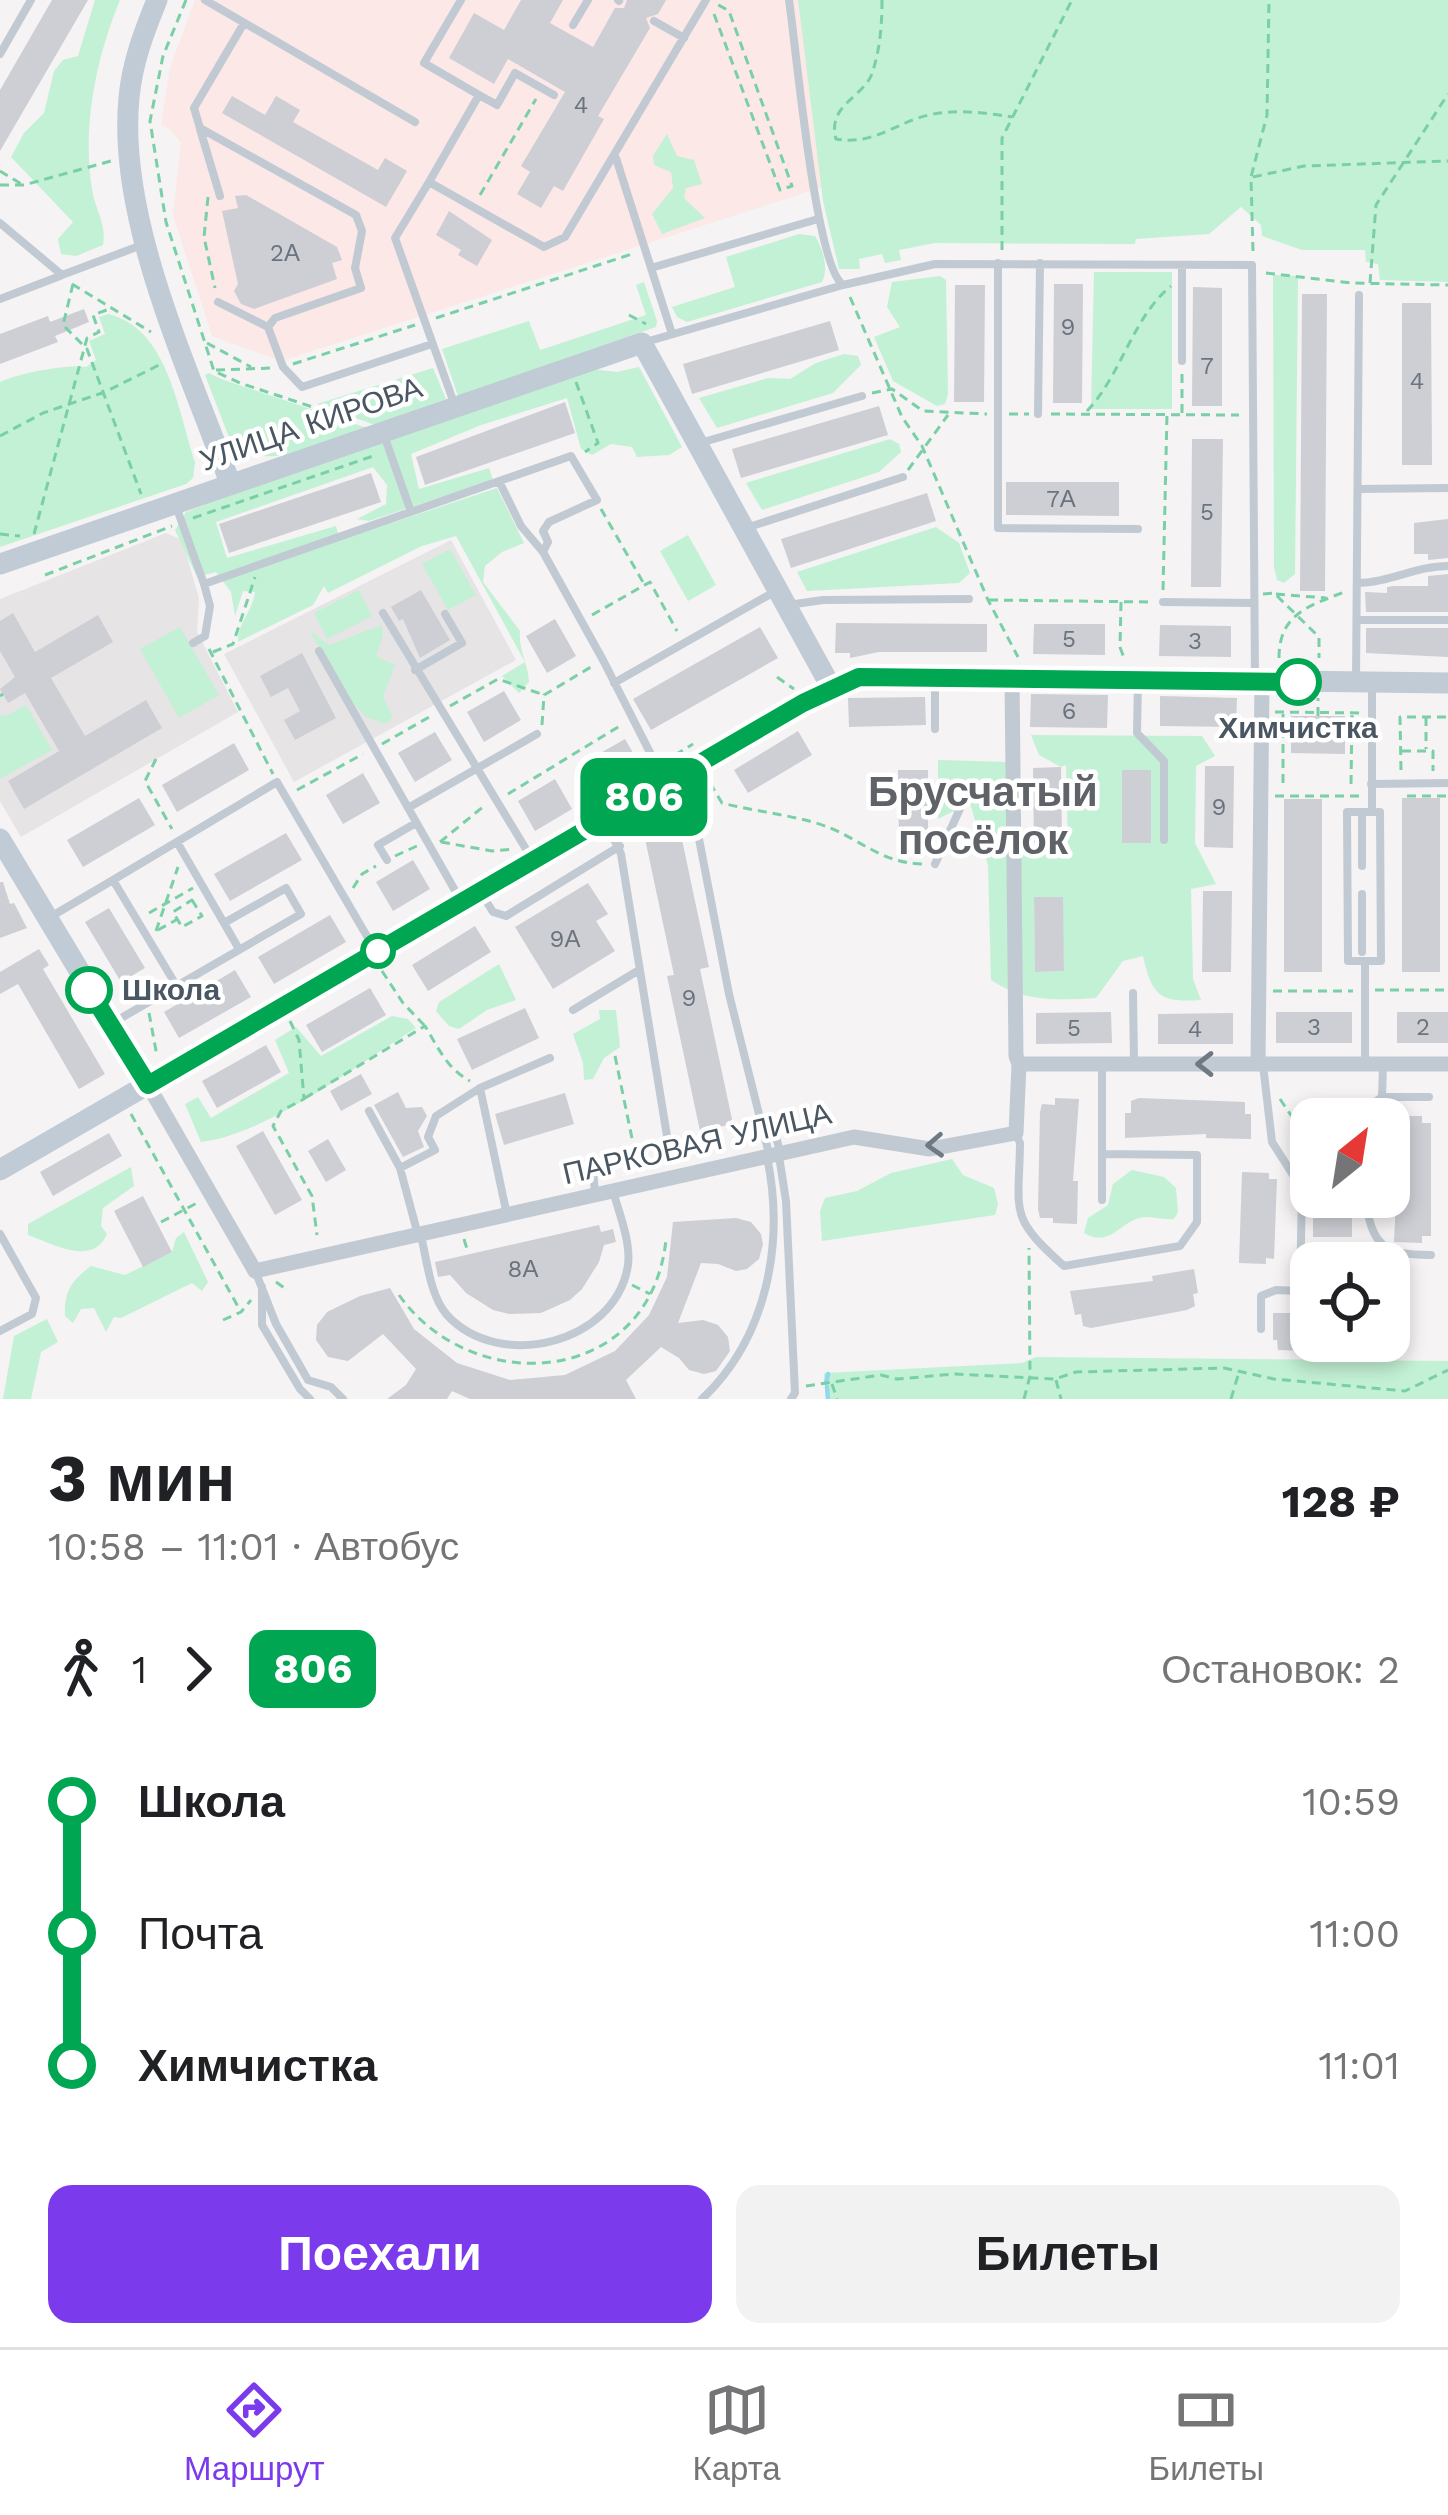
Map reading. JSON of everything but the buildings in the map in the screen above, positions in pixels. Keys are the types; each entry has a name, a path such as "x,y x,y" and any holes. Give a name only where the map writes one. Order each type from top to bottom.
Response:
{"street":[{"path":"158,0 139,48 128,99 129,152 145,244 230,483"},
{"path":"649,336 698,443 831,687"},
{"name":"УЛИЦА КИРОВА","path":"0,564 178,512 230,483 386,441 455,406 649,336"},
{"path":"0,1170 153,1074 471,897 529,854 604,820 674,775 831,687 859,677 1131,669 1258,681 1448,683"},
{"path":"1016,1133 1017,671"},
{"path":"1258,681 1262,712 1260,1064"},
{"path":"0,839 110,1025 153,1074 261,1282"},
{"path":"1019,1064 1448,1064"},
{"name":"ПАРКОВАЯ УЛИЦА","path":"261,1282 420,1234 854,1137 930,1149 1016,1133"}],"lane":[{"path":"0,54 32,0"},
{"path":"205,0 415,122"},
{"path":"460,0 424,63 497,105 515,73 554,94"},
{"path":"573,25 588,0"},
{"path":"789,0 818,219 833,277 843,285"},
{"path":"429,182 544,247 565,237 706,2"},
{"path":"654,21 684,38"},
{"path":"219,193 194,108 244,23"},
{"path":"455,406 395,238 479,95"},
{"path":"200,128 356,215 362,225 355,268 361,289 275,318 268,327"},
{"path":"616,157 672,334"},
{"path":"651,268 818,219"},
{"path":"0,223 62,275"},
{"path":"0,299 145,244"},
{"path":"998,263 998,528 1138,529"},
{"path":"1038,414 1040,263"},
{"path":"649,336 672,334 935,264 1252,268 1258,681"},
{"path":"1182,265 1182,361"},
{"path":"1360,296 1357,620 1372,713 1372,796 1363,866"},
{"path":"218,302 268,327 284,368 302,387 432,344"},
{"path":"698,443 862,396"},
{"path":"386,441 411,512"},
{"path":"204,584 571,456 596,500 549,522 543,531 548,542 543,552"},
{"path":"745,528 903,477"},
{"path":"499,481 521,526 543,552 614,683 694,813 729,994 786,1201 791,1399"},
{"path":"1358,489 1448,488"},
{"path":"178,512 210,606 205,636 193,644"},
{"path":"1357,586 1394,574 1448,566"},
{"path":"614,683 684,643 782,597 969,599"},
{"path":"1163,602 1254,598"},
{"path":"383,614 529,854"},
{"path":"415,670 462,644 445,614"},
{"path":"1357,620 1448,620"},
{"path":"319,651 416,823 471,897 493,912 506,916 620,846"},
{"path":"1131,669 1137,733 1164,761 1164,841"},
{"path":"935,676 935,728"},
{"path":"408,808 537,734"},
{"path":"47,919 180,845 277,782 374,953"},
{"path":"1371,784 1448,784"},
{"path":"935,864 967,793 1015,794"},
{"path":"1347,812 1367,812 1380,812 1381,961 1364,956 1348,961 1347,812"},
{"path":"604,820 620,846 667,1136"},
{"path":"386,860 378,845 416,823"},
{"path":"180,845 239,950"},
{"path":"113,880 176,986"},
{"path":"110,1025 301,914 286,888 224,923"},
{"path":"1348,894 1380,894"},
{"path":"1362,894 1374,1064 1382,1097 1430,1097"},
{"path":"573,1010 639,970"},
{"path":"1133,993 1134,1064"},
{"path":"400,1168 435,1150 428,1136 436,1116 480,1088 550,1058"},
{"path":"1102,1064 1102,1200"},
{"path":"1260,1064 1272,1142 1302,1189 1304,1242"},
{"path":"480,1088 507,1215"},
{"path":"369,1111 400,1168 437,1300 446,1314 478,1336 504,1344 548,1343 590,1323 607,1307 628,1267 614,1191"},
{"path":"702,1399 724,1378 746,1344 768,1276 774,1220 772,1121"},
{"path":"1016,1133 1020,1143 1019,1217 1029,1234 1064,1266 1180,1246 1197,1222 1197,1155 1102,1154"},
{"path":"592,1159 596,1195"},
{"path":"1368,1218 1371,1233 1383,1246 1400,1255 1431,1255"},
{"path":"0,1234 36,1298 32,1314 0,1331"},
{"path":"261,1282 262,1325 310,1399"},
{"path":"261,1282 276,1324 308,1380 331,1387 343,1399"},
{"path":"1261,1329 1261,1296 1290,1291"}],"path":[{"path":"185,0 160,69 151,122 166,222 214,370 386,441"},
{"path":"882,0 882,28 869,80 850,96 837,118 836,140 850,142 885,134 919,118 949,112 1012,117"},
{"path":"998,263 1005,203 1002,138 1072,0"},
{"path":"1268,0 1267,115 1251,177 1256,227 1252,268 1370,283 1448,285"},
{"path":"706,2 729,11 792,186 780,190 717,16 706,2"},
{"path":"736,67 748,62"},
{"path":"473,207 542,88"},
{"path":"1370,283 1376,206 1448,94"},
{"path":"752,112 764,108"},
{"path":"768,157 780,153"},
{"path":"0,185 24,185 111,161"},
{"path":"1251,177 1304,166 1448,161"},
{"path":"0,171 24,185"},
{"path":"218,302 204,237 207,198 219,193"},
{"path":"62,275 154,334"},
{"path":"1084,414 1106,390 1163,292 1182,277"},
{"path":"73,284 63,325 87,349 143,501"},
{"path":"843,285 902,417 922,446 1017,671"},
{"path":"0,534 34,534 45,479 87,338 99,332 93,315 112,308"},
{"path":"629,315 649,336"},
{"path":"205,343 255,369"},
{"path":"1182,361 1182,414"},
{"path":"0,436 164,362"},
{"path":"574,461 598,443 576,380"},
{"path":"862,396 892,389 923,411 949,413 1253,415"},
{"path":"903,477 949,413"},
{"path":"988,600 1163,602 1167,414"},
{"path":"45,574 178,512 386,441"},
{"path":"596,500 644,586"},
{"path":"211,653 233,644 256,579 252,567"},
{"path":"581,621 650,583 684,643"},
{"path":"1279,658 1279,633 1287,621 1357,586"},
{"path":"1274,593 1318,637 1319,658"},
{"path":"1254,598 1274,593 1286,598 1330,598"},
{"path":"1121,602 1120,646 1131,669"},
{"path":"205,636 277,782"},
{"path":"285,796 498,680 544,694 603,660"},
{"path":"778,677 796,690"},
{"path":"537,734 543,723 544,694"},
{"path":"1318,697 1318,714"},
{"path":"1413,705 1413,718"},
{"path":"1262,712 1372,713"},
{"path":"1283,712 1283,783"},
{"path":"1351,784 1352,712"},
{"path":"1401,784 1400,717 1448,717"},
{"path":"1426,717 1426,751"},
{"path":"674,775 674,754 693,744"},
{"path":"1401,751 1433,751 1433,784"},
{"path":"152,944 180,845 145,781 156,759"},
{"path":"706,776 722,803 847,834 896,863 935,864"},
{"path":"1261,796 1448,796"},
{"path":"440,842 529,854"},
{"path":"137,920 201,883"},
{"path":"177,896 183,906"},
{"path":"192,900 202,916 182,928 172,911 183,906 192,900"},
{"path":"156,931 177,919"},
{"path":"374,953 403,1004 425,1026 458,1075 480,1088"},
{"path":"145,1004 154,1025 153,1074"},
{"path":"290,1020 299,1040 304,1099"},
{"path":"317,1235 312,1196 273,1126 281,1111 425,1026"},
{"path":"604,1160 635,1153 614,1051"},
{"path":"1276,1091 1290,1117"},
{"path":"128,1109 242,1312"},
{"path":"161,1222 198,1203"},
{"path":"1024,1399 1030,1376 1029,1234"},
{"path":"464,1237 466,1249"},
{"path":"622,1280 652,1294"},
{"path":"223,1321 242,1312 261,1282 286,1289"},
{"path":"427,1333 446,1314"},
{"path":"794,1388 881,1375 898,1379 955,1374 1055,1378 1076,1372 1224,1368 1274,1379 1405,1391 1448,1370"},
{"path":"1231,1399 1240,1371"},
{"path":"1055,1378 1060,1398"},
{"path":"832,1384 836,1399"}],"shaded area":[{"path":"195,0 798,0 823,187 281,361 212,336 173,215 181,143 161,125 170,68"},
{"path":"166,533 182,540 199,598 197,632 238,712 21,837 0,801 0,599"},
{"path":"451,540 516,660 294,782 224,654"}],"green space":[{"path":"95,0 120,0 104,45 90,117 89,165 104,237 103,245 76,256 61,254 58,239 73,222 11,157 24,133 44,113 54,71 63,60 78,56"},
{"path":"798,0 1448,0 1448,282 1380,280 1378,264 1366,262 1365,250 1302,250 1262,236 1261,225 1241,207 1209,234 1136,239 1135,244 935,243 899,250 901,260 885,263 882,254 859,259 860,269 839,269 823,201"},
{"path":"667,134 677,156 694,160 702,184 686,188 684,198 705,218 662,234 652,214 673,188 671,172 654,165 653,156"},
{"path":"799,234 815,236 818,241 825,265 822,282 687,322 677,317 672,307 735,287 726,257"},
{"path":"1094,272 1172,272 1172,409 1091,409"},
{"path":"1273,275 1298,276 1295,574 1284,583 1277,580 1274,567"},
{"path":"940,276 946,280 948,394 945,404 937,406 893,381 874,337 900,327 887,307 892,282"},
{"path":"644,282 656,327 458,396 442,349 529,321 540,350 646,315 636,285"},
{"path":"108,314 145,336 168,374 195,462 193,478 0,547 0,382 43,370 86,367 96,360 89,341 105,334 99,317"},
{"path":"844,354 858,356 861,365 833,393 717,428 699,398 768,378 790,379"},
{"path":"639,367 682,447 669,455 637,457 632,447 611,444 592,455 581,449 567,398 481,425 411,454 419,489 489,468 493,480 369,521 357,519 386,504 387,485 373,467 216,522 227,558 336,526 340,540 497,488 524,543 485,566 483,582 520,631 529,682 519,693 502,676 525,662 456,536 422,546 328,593 324,586 313,605 238,642 255,592 243,591 235,616 231,592 216,572 197,577 175,530 186,512 369,440 583,368 617,372"},
{"path":"433,368 446,399 375,425 317,404"},
{"path":"205,375 367,428 282,456 248,453 232,445"},
{"path":"890,439 899,444 901,452 879,472 762,510 746,483"},
{"path":"936,527 959,543 970,573 959,583 807,591 797,572"},
{"path":"688,535 716,585 688,601 660,551"},
{"path":"450,549 476,595 448,610 422,564"},
{"path":"359,590 372,616 327,639 314,613"},
{"path":"382,625 376,656 395,665 383,697 393,717 385,724 366,717 351,701 309,630 329,645"},
{"path":"180,627 219,695 179,718 140,649"},
{"path":"26,705 52,750 0,779 0,715"},
{"path":"1031,735 1202,736 1215,756 1196,766 1195,843 1216,884 1191,889 1193,979 1201,1000 1176,1000 1160,994 1143,956 1123,961 1096,998 1029,996 991,980 988,865 970,803 938,819 938,760 1007,762 1007,850 1068,848 1066,765 1061,767 1039,755","holes":["1151,770 1150,843 1122,843 1122,771","1062,897 1064,971 1035,972 1034,898"]},
{"path":"499,964 516,1000 487,1010 459,1029 449,1026 436,1011 439,1002"},
{"path":"599,1010 616,1010 620,1047 604,1058 593,1079 584,1080 573,1034 600,1019"},
{"path":"392,1016 408,1019 416,1028 282,1112 227,1137 201,1142 185,1104 198,1097 211,1118 289,1073 275,1040 296,1027 321,1056"},
{"path":"952,1159 963,1175 994,1188 995,1215 822,1241 820,1211 825,1198 857,1191 891,1173"},
{"path":"131,1167 134,1186 103,1208 101,1226 107,1234 101,1244 72,1250 28,1235 28,1224"},
{"path":"1132,1170 1164,1177 1176,1188 1174,1219 1136,1219 1102,1238 1084,1233 1088,1218 1108,1205 1113,1184"},
{"path":"184,1232 208,1282 202,1291 192,1283 121,1318 114,1317 106,1332 94,1308 81,1309 73,1323 65,1316 70,1288 91,1266 125,1275 172,1252 176,1238"},
{"path":"47,1319 58,1342 41,1352 31,1399 3,1399 14,1336"},
{"path":"1036,1357 1448,1361 1448,1399 826,1399 824,1373 1022,1363"}],"waterway":[{"path":"826,1383 828,1374"},
{"path":"827,1387 828,1399"}],"bus line":[{"name":"806","path":"89,990 148,1085 803,703 859,677 1298,682"}],"place":[{"name":"Химчистка","path":"1298,682"},
{"name":"Школа","path":"89,990"}],"district":[{"name":"Брусчатый посёлок","path":"983,815"}]}
